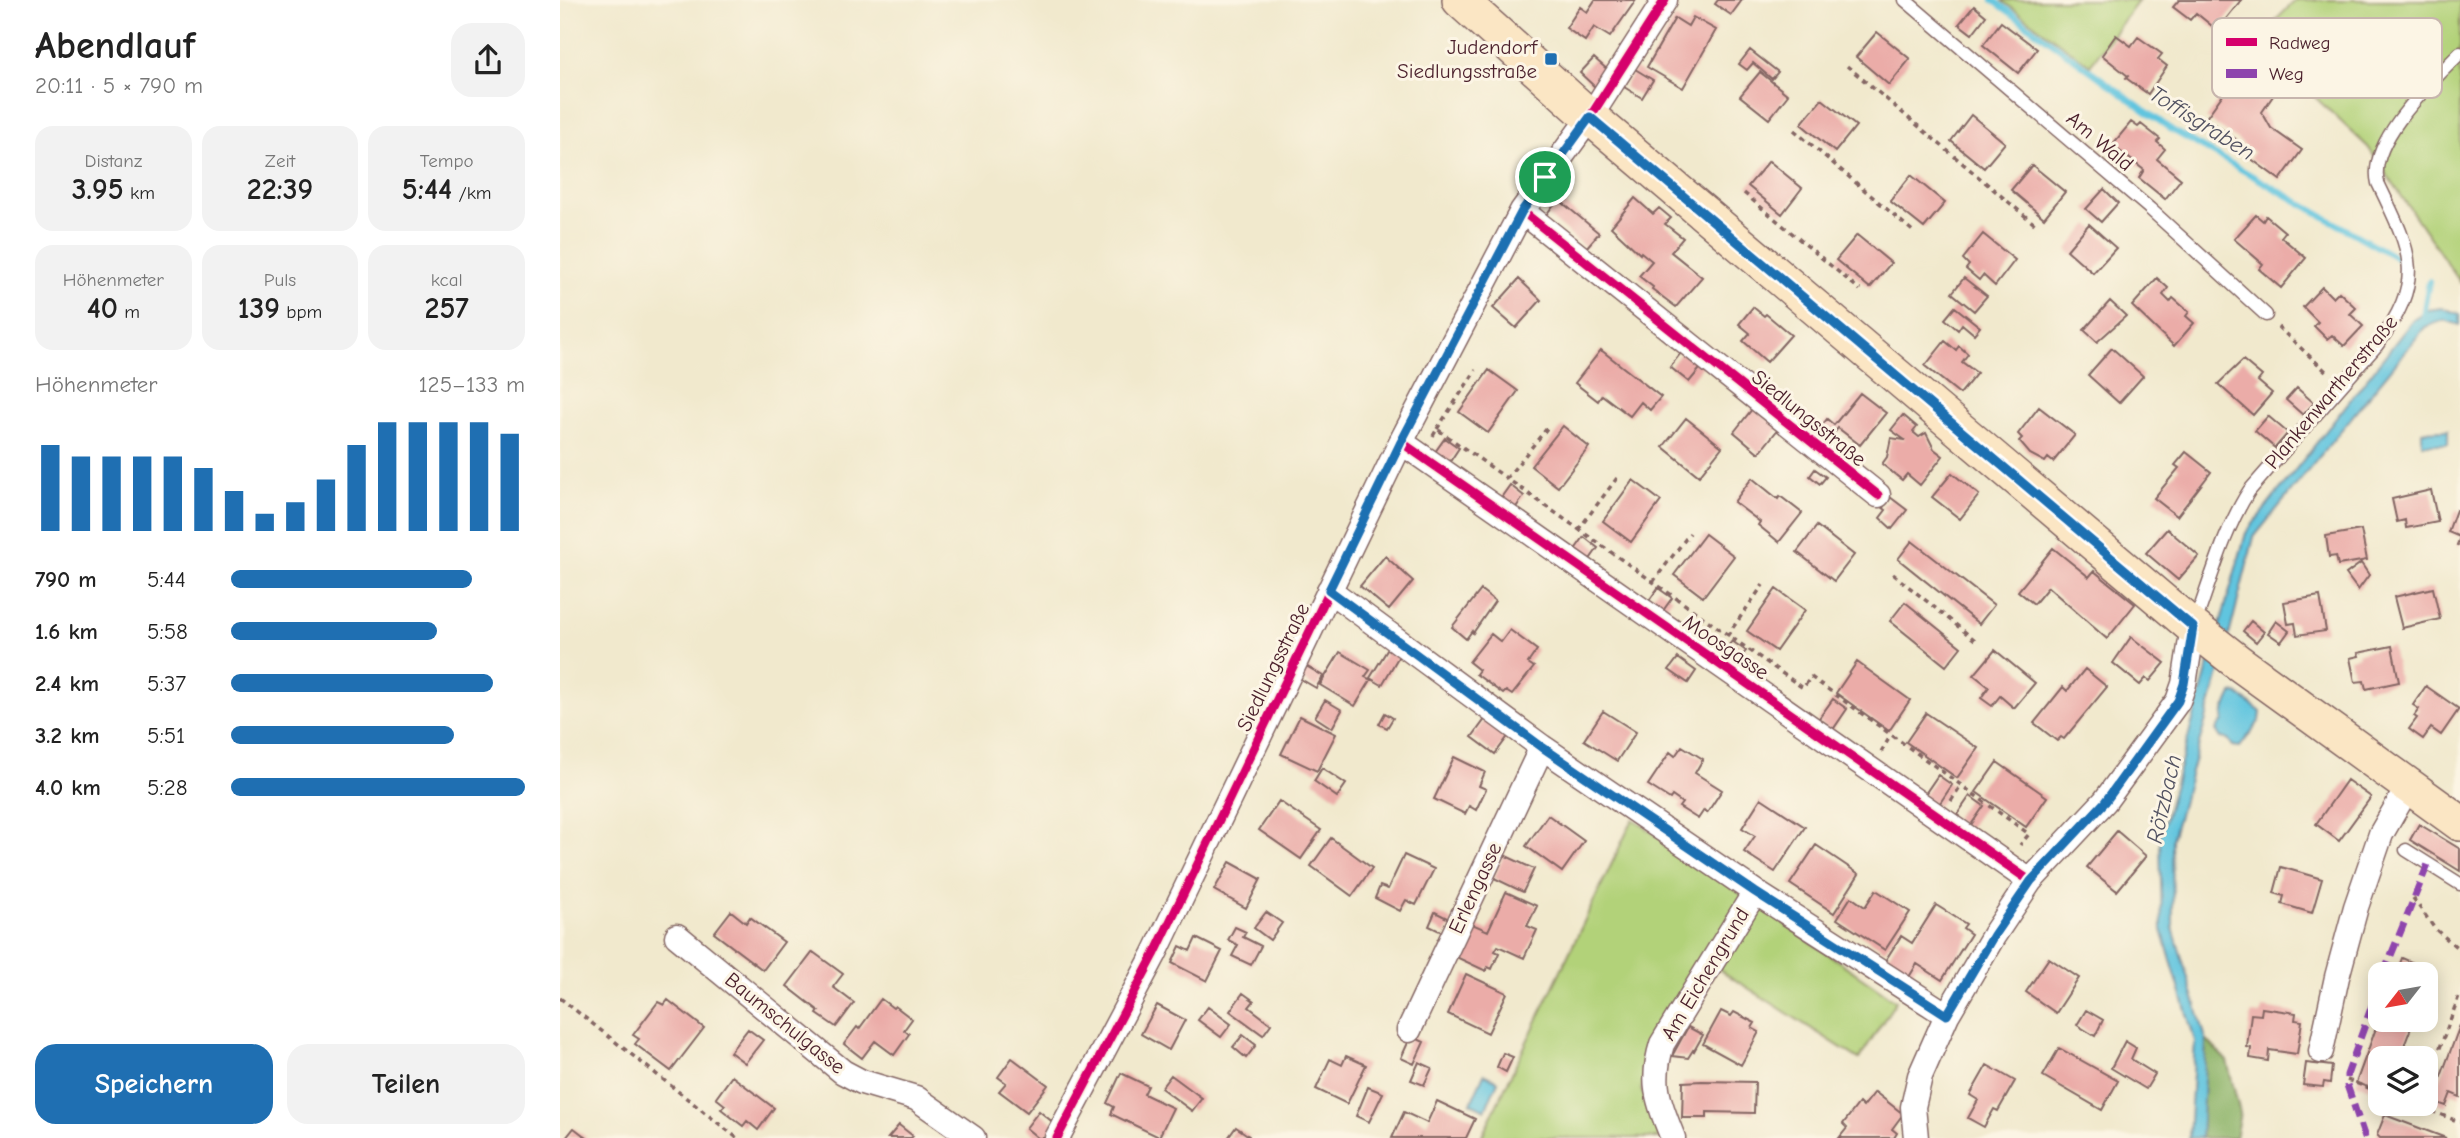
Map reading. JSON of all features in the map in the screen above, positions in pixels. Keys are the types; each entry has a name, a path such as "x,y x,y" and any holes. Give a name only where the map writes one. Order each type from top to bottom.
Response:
{"main road":[{"path":"1460,0 1590,117 2201,633 2407,787 2460,823"}],"street":[{"name":"Siedlungsstraße","path":"1057,1138 1154,955 1329,590 1411,448 1522,211 1590,117 1665,0"},
{"name":"Siedlungsstraße","path":"1522,211 1878,495"},
{"name":"Moosgasse","path":"1411,448 2031,881"},
{"path":"1329,590 1542,747 1755,892 1947,1015"},
{"path":"1916,1138 1913,1107 1920,1076 1947,1015 1994,935 2031,881 2105,802 2178,701 2201,633"},
{"name":"Erlengasse","path":"1409,1030 1542,747"},
{"path":"2321,1052 2337,976 2356,907 2381,834 2407,787"},
{"name":"Am Eichengrund","path":"1673,1138 1658,1101 1656,1088 1656,1064 1662,1044 1755,892"},
{"name":"Baumschulgasse","path":"677,936 843,1072 862,1082 916,1098 972,1138"}],"lane":[{"name":"Am Wald","path":"1905,0 2150,209 2266,315"},
{"name":"Plankenwartherstraße","path":"2442,73 2460,52"},
{"name":"Plankenwartherstraße","path":"2201,633 2239,507 2249,491 2395,320 2407,287 2409,259 2406,243 2378,183 2375,169 2377,160 2396,126 2420,98"},
{"path":"2406,850 2460,884"}],"path":[{"path":"1847,66 2037,226"},
{"path":"1794,130 1915,233"},
{"path":"1744,192 1860,290"},
{"path":"2266,315 2341,385"},
{"path":"1411,448 1437,429 1476,370"},
{"path":"1487,502 1548,426"},
{"path":"1437,429 1803,688 1811,677 2029,834 2007,864"},
{"path":"1560,554 1617,478"},
{"path":"1635,606 1690,533"},
{"path":"1893,574 1976,640"},
{"path":"1712,658 1763,585"},
{"path":"2413,898 2435,929 2460,950"},
{"path":"2438,1053 2460,993"},
{"path":"560,998 737,1138"},
{"path":"2347,1080 2368,1088"},
{"path":"2438,1113 2460,1122"}],"green space":[{"path":"2003,0 2139,0 2090,65"},
{"path":"2296,0 2460,0 2460,282 2368,147 2316,98 2442,98 2442,18 2278,18"},
{"path":"1633,819 1896,1001 1859,1059 1704,960 1654,1041 1641,1090 1668,1138 1481,1138"},
{"path":"2206,1039 2227,1061 2240,1113 2235,1138 2201,1138"}],"water":[{"path":"2442,308 2460,314 2460,325 2444,320 2425,327 2254,537 2222,663 2172,839 2173,928 2206,1039 2201,1138 2189,1138 2195,1041 2162,930 2160,837 2246,533 2413,320 2428,310"},
{"path":"2448,430 2448,444 2422,444 2422,431"},
{"path":"2237,693 2261,712 2260,720 2240,747 2221,738 2216,730 2223,721 2224,711 2232,694"},
{"path":"1484,1074 1498,1081 1485,1110 1471,1103"}],"building":[{"path":"1595,0 1636,0 1610,37 1594,27 1585,41 1566,28 1580,7 1587,12"},
{"path":"1718,0 1742,0 1731,15 1715,4"},
{"path":"2179,0 2241,0 2227,18 2212,18 2212,26 2196,13 2190,20 2173,7"},
{"path":"1974,6 1986,16 1972,34 1959,24"},
{"path":"1693,17 1716,30 1683,88 1647,67 1675,18 1688,26"},
{"path":"2001,22 2037,49 2018,73 1983,45"},
{"path":"1877,32 1910,59 1889,85 1856,57"},
{"path":"2116,35 2131,46 2138,37 2162,54 2158,59 2167,66 2148,94 2102,55"},
{"path":"1750,50 1778,72 1772,79 1753,63 1747,70 1739,64"},
{"path":"1594,58 1609,71 1595,87 1580,73"},
{"path":"1635,69 1653,80 1642,98 1624,87"},
{"path":"1760,72 1788,95 1769,119 1740,96"},
{"path":"2220,98 2272,98 2262,112 2271,128 2302,150 2280,180 2250,158 2254,152 2206,118"},
{"path":"1822,99 1856,126 1835,152 1801,124"},
{"path":"1971,115 2005,143 1984,168 1951,141"},
{"path":"2131,122 2138,127 2141,124 2160,139 2157,142 2165,149 2157,159 2181,179 2165,199 2139,178 2144,170 2112,145"},
{"path":"1769,161 1802,188 1782,214 1748,186"},
{"path":"2032,165 2065,192 2044,218 2011,190"},
{"path":"1911,175 1945,203 1924,228 1890,201"},
{"path":"2104,189 2118,203 2101,222 2086,209"},
{"path":"1635,198 1653,214 1659,208 1671,218 1665,224 1683,238 1671,252 1702,277 1676,307 1639,276 1652,261 1641,252 1640,254 1611,227"},
{"path":"1558,199 1599,233 1586,248 1546,215"},
{"path":"2256,215 2263,221 2266,216 2285,232 2281,237 2306,258 2281,288 2259,269 2263,264 2234,239"},
{"path":"2089,224 2116,248 2093,273 2067,250"},
{"path":"1983,234 2015,260 1995,286 1983,275 1979,280 1966,269 1969,265 1963,259"},
{"path":"1857,235 1891,263 1870,288 1836,260"},
{"path":"1964,278 1987,296 1974,311 1952,293"},
{"path":"2157,278 2168,288 2163,295 2170,302 2173,298 2189,312 2186,316 2194,323 2174,346 2132,306"},
{"path":"1519,279 1541,300 1516,328 1493,308"},
{"path":"2322,287 2333,298 2339,292 2356,308 2350,314 2363,326 2344,346 2332,335 2327,339 2314,326 2318,322 2303,307"},
{"path":"2110,301 2126,316 2097,342 2084,330"},
{"path":"1753,307 1791,335 1767,362 1743,341 1750,333 1739,324"},
{"path":"1955,307 1980,327 1974,334 1962,324 1958,330 1945,319"},
{"path":"1945,341 1956,350 1959,346 1968,354 1962,362 1977,373 1960,394 1925,366"},
{"path":"2112,348 2143,376 2119,403 2088,375"},
{"path":"1684,349 1704,364 1689,382 1670,367"},
{"path":"1601,350 1661,397 1650,410 1641,402 1630,416 1602,395 1598,401 1575,383"},
{"path":"2243,360 2262,376 2258,381 2272,393 2253,415 2218,384"},
{"path":"1489,370 1518,391 1488,433 1459,412"},
{"path":"2297,388 2314,403 2303,415 2286,400"},
{"path":"1860,393 1886,413 1860,445 1838,428 1828,441 1817,432 1827,419 1834,425"},
{"path":"2039,407 2075,435 2053,462 2048,458 2045,462 2030,454 2019,441 2022,438 2018,434"},
{"path":"1753,408 1779,428 1759,453 1734,432"},
{"path":"1903,415 1917,427 1913,432 1919,437 1926,433 1934,449 1943,456 1920,485 1907,474 1902,480 1882,464 1887,457 1891,438 1905,440 1891,430"},
{"path":"2268,416 2288,433 2275,448 2255,431"},
{"path":"1686,418 1722,447 1699,476 1663,447"},
{"path":"1563,426 1589,447 1558,487 1531,466"},
{"path":"1445,438 1459,448 1449,463 1435,452"},
{"path":"2186,452 2211,472 2177,516 2154,498 2179,468 2175,465"},
{"path":"1815,469 1826,477 1820,484 1810,476"},
{"path":"1952,473 1979,495 1960,519 1932,497"},
{"path":"1752,478 1778,499 1780,496 1802,513 1779,542 1758,525 1760,522 1734,502"},
{"path":"1633,480 1661,501 1631,542 1603,521"},
{"path":"1510,485 1524,496 1514,510 1500,499"},
{"path":"2431,490 2438,522 2406,528 2405,520 2397,522 2392,499"},
{"path":"1890,497 1907,510 1892,529 1880,518 1886,510 1882,507"},
{"path":"2456,510 2460,511 2460,537 2448,532"},
{"path":"1817,526 1854,555 1834,581 1797,552"},
{"path":"2167,529 2199,556 2178,580 2146,553"},
{"path":"2361,530 2367,560 2338,565 2336,556 2329,557 2326,536"},
{"path":"1705,534 1734,556 1703,597 1674,575"},
{"path":"1584,537 1598,548 1588,562 1574,551"},
{"path":"1912,541 1994,605 1979,624 1898,559"},
{"path":"2053,548 2089,577 2094,571 2135,604 2107,639 2048,587 2034,604 2018,591"},
{"path":"1385,556 1413,581 1389,610 1360,586"},
{"path":"2361,563 2369,575 2358,590 2346,574"},
{"path":"1658,588 1672,598 1662,612 1648,602"},
{"path":"2433,588 2440,619 2402,628 2394,597"},
{"path":"1776,589 1805,610 1776,651 1747,631"},
{"path":"1481,590 1495,601 1466,639 1452,627"},
{"path":"2320,596 2326,631 2297,635 2295,623 2288,624 2284,602"},
{"path":"1905,602 1961,647 1946,666 1890,621"},
{"path":"2251,621 2264,632 2256,642 2243,631"},
{"path":"2276,621 2289,631 2281,642 2268,633"},
{"path":"1510,630 1537,650 1528,663 1534,667 1512,695 1506,691 1503,694 1476,674 1479,670 1469,662 1491,634 1501,642"},
{"path":"2131,637 2165,663 2150,681 2146,678 2140,685 2113,663"},
{"path":"1732,641 1746,651 1742,656 1757,667 1751,674 1721,655"},
{"path":"2392,646 2399,682 2366,689 2364,681 2355,682 2350,658 2359,656 2358,653"},
{"path":"1389,647 1400,654 1382,685 1370,678"},
{"path":"1995,650 2035,683 2014,708 2000,696 1992,706 1981,698 1989,687 1974,675"},
{"path":"1340,652 1370,670 1365,677 1371,680 1355,706 1320,685"},
{"path":"1678,658 1696,671 1688,683 1669,670"},
{"path":"1857,662 1910,700 1889,731 1836,693"},
{"path":"1306,666 1323,676 1316,688 1299,678"},
{"path":"2085,669 2107,687 2064,739 2061,737 2057,741 2034,723 2063,687 2067,691"},
{"path":"2426,686 2459,709 2441,735 2431,728 2423,739 2409,729 2417,718 2414,716 2419,709 2413,705"},
{"path":"1833,699 1847,709 1832,731 1817,721"},
{"path":"1325,700 1342,710 1332,728 1315,717"},
{"path":"1603,711 1636,732 1617,761 1584,740"},
{"path":"1385,713 1393,718 1387,728 1379,724"},
{"path":"1926,713 1978,748 1957,778 1906,742"},
{"path":"1300,716 1336,734 1317,771 1281,754"},
{"path":"1486,718 1509,735 1495,754 1472,737"},
{"path":"1682,746 1703,759 1695,773 1722,790 1707,813 1704,810 1698,819 1679,807 1682,803 1672,796 1670,799 1648,785 1670,752 1675,756"},
{"path":"1454,757 1485,772 1479,786 1486,789 1476,810 1469,806 1465,814 1434,799"},
{"path":"1997,762 2047,797 2026,827 1976,792"},
{"path":"1322,768 1346,784 1337,797 1314,781"},
{"path":"1938,775 1952,785 1938,806 1923,797"},
{"path":"2347,780 2371,797 2339,841 2316,824"},
{"path":"1970,796 1984,806 1968,829 1954,819"},
{"path":"1761,798 1805,827 1775,872 1744,852 1755,836 1742,828"},
{"path":"1279,801 1321,830 1301,859 1259,830"},
{"path":"1548,815 1584,841 1562,872 1526,846"},
{"path":"2419,824 2460,849 2460,871 2410,840"},
{"path":"2117,831 2146,856 2117,891 2087,867"},
{"path":"1331,838 1372,868 1352,896 1311,866"},
{"path":"1816,845 1859,874 1834,913 1790,884"},
{"path":"1404,855 1434,869 1416,905 1406,900 1400,911 1375,898 1380,886 1388,889"},
{"path":"1504,855 1534,869 1523,892 1494,878"},
{"path":"1230,862 1261,879 1246,908 1214,890"},
{"path":"2281,867 2322,879 2312,913 2282,904 2284,896 2274,893"},
{"path":"1876,890 1910,912 1885,950 1837,919 1851,897 1865,907"},
{"path":"1506,892 1537,906 1527,926 1537,930 1524,958 1498,946 1495,951 1499,953 1492,969 1488,967 1486,971 1454,956 1470,923 1488,931"},
{"path":"1936,905 1966,924 1963,928 1971,934 1942,980 1917,964 1909,977 1885,961 1901,936 1912,943"},
{"path":"731,911 746,923 750,917 784,942 763,970 714,933"},
{"path":"1266,912 1282,923 1270,940 1254,928"},
{"path":"1435,912 1453,921 1446,934 1429,926"},
{"path":"1235,927 1246,932 1243,937 1261,946 1251,965 1232,956 1238,945 1228,940"},
{"path":"1196,938 1222,951 1207,981 1172,963 1180,946 1190,951"},
{"path":"813,952 843,974 833,987 854,1003 836,1027 817,1014 819,1011 787,986"},
{"path":"2049,958 2079,978 2056,1013 2026,992"},
{"path":"1466,974 1507,993 1488,1033 1448,1014"},
{"path":"1243,993 1254,1001 1249,1007 1271,1024 1263,1035 1230,1011"},
{"path":"881,999 912,1019 904,1030 909,1034 894,1055 875,1041 862,1058 844,1044"},
{"path":"668,1000 704,1028 671,1071 635,1044 639,1039 633,1035 658,1002 664,1005"},
{"path":"1157,1005 1185,1020 1169,1050 1141,1034"},
{"path":"1208,1007 1231,1024 1221,1037 1198,1020"},
{"path":"2262,1008 2296,1013 2295,1020 2302,1021 2297,1054 2269,1050 2268,1061 2250,1058 2251,1048 2247,1047 2251,1014 2261,1015"},
{"path":"2086,1010 2103,1020 2095,1036 2077,1025"},
{"path":"1721,1011 1731,1016 1734,1012 1755,1023 1752,1028 1759,1032 1741,1065 1703,1044"},
{"path":"2460,1025 2460,1097 2451,1093 2446,1106 2438,1103 2438,1085"},
{"path":"1688,1027 1703,1035 1688,1058 1672,1056"},
{"path":"748,1029 763,1040 745,1063 730,1052"},
{"path":"2375,1032 2409,1032 2404,1046 2370,1046"},
{"path":"1243,1035 1256,1045 1246,1058 1233,1047"},
{"path":"1411,1036 1424,1042 1414,1064 1401,1058"},
{"path":"2125,1041 2136,1048 2131,1059 2155,1074 2146,1089 2111,1068"},
{"path":"2059,1048 2118,1081 2102,1110 2043,1076"},
{"path":"2368,1050 2368,1087 2356,1083"},
{"path":"1503,1053 1513,1057 1506,1072 1497,1067"},
{"path":"1346,1056 1366,1065 1347,1104 1316,1089 1330,1059 1342,1065"},
{"path":"1012,1058 1048,1085 1027,1112 999,1091 1006,1083 998,1077"},
{"path":"1419,1062 1432,1068 1424,1085 1411,1080"},
{"path":"2306,1063 2332,1066 2330,1083 2324,1082 2323,1087 2303,1085"},
{"path":"1987,1065 2015,1081 1998,1111 1994,1109 1984,1127 1968,1118 1978,1100 1970,1095"},
{"path":"1121,1073 1148,1086 1144,1094 1173,1108 1159,1137 1111,1114 1114,1107 1107,1103"},
{"path":"1171,1075 1202,1098 1192,1111 1161,1088"},
{"path":"732,1076 774,1108 758,1130 747,1121 743,1126 721,1109 725,1105 716,1098"},
{"path":"1683,1082 1755,1082 1754,1113 1707,1112 1707,1118 1682,1118"},
{"path":"1368,1087 1383,1093 1369,1122 1356,1116"},
{"path":"1875,1092 1903,1114 1892,1129 1897,1133 1894,1138 1839,1138 1847,1128 1843,1124 1859,1103 1863,1107"},
{"path":"1437,1101 1475,1119 1466,1138 1392,1138 1404,1112 1427,1123"},
{"path":"1039,1111 1055,1124 1045,1138 1038,1138 1026,1128"},
{"path":"2385,1116 2388,1116 2446,1138 2380,1138 2377,1135"},
{"path":"899,1125 913,1136 888,1138"},
{"path":"1236,1127 1249,1136 1248,1138 1228,1138"},
{"path":"574,1128 587,1138 566,1138"}],"waterway":[{"name":"Toffisgraben","path":"1993,0 2172,130 2402,261"},
{"name":"Toffisgraben","path":"2422,321 2429,281"}],"marked path":[{"path":"2388,962 2428,864"},
{"path":"2365,1138 2347,1085 2347,1075 2368,1016"}],"cycle path":[{"path":"1057,1138 1154,955 1401,442 1522,211 1590,117 1665,0"},
{"path":"1522,211 1878,495"},
{"path":"1401,442 2030,881"}],"place":[{"name":"Judendorf Siedlungsstraße","path":"1551,59"}],"route":[{"path":"1590,117 2193,627 2184,684 2178,701 2105,802 2031,881 1994,935 1947,1015 1755,892 1542,747 1329,590 1401,442 1522,211 1545,177 1590,117"}],"water label":[{"name":"Rötzbach","path":"2164,799"}]}
